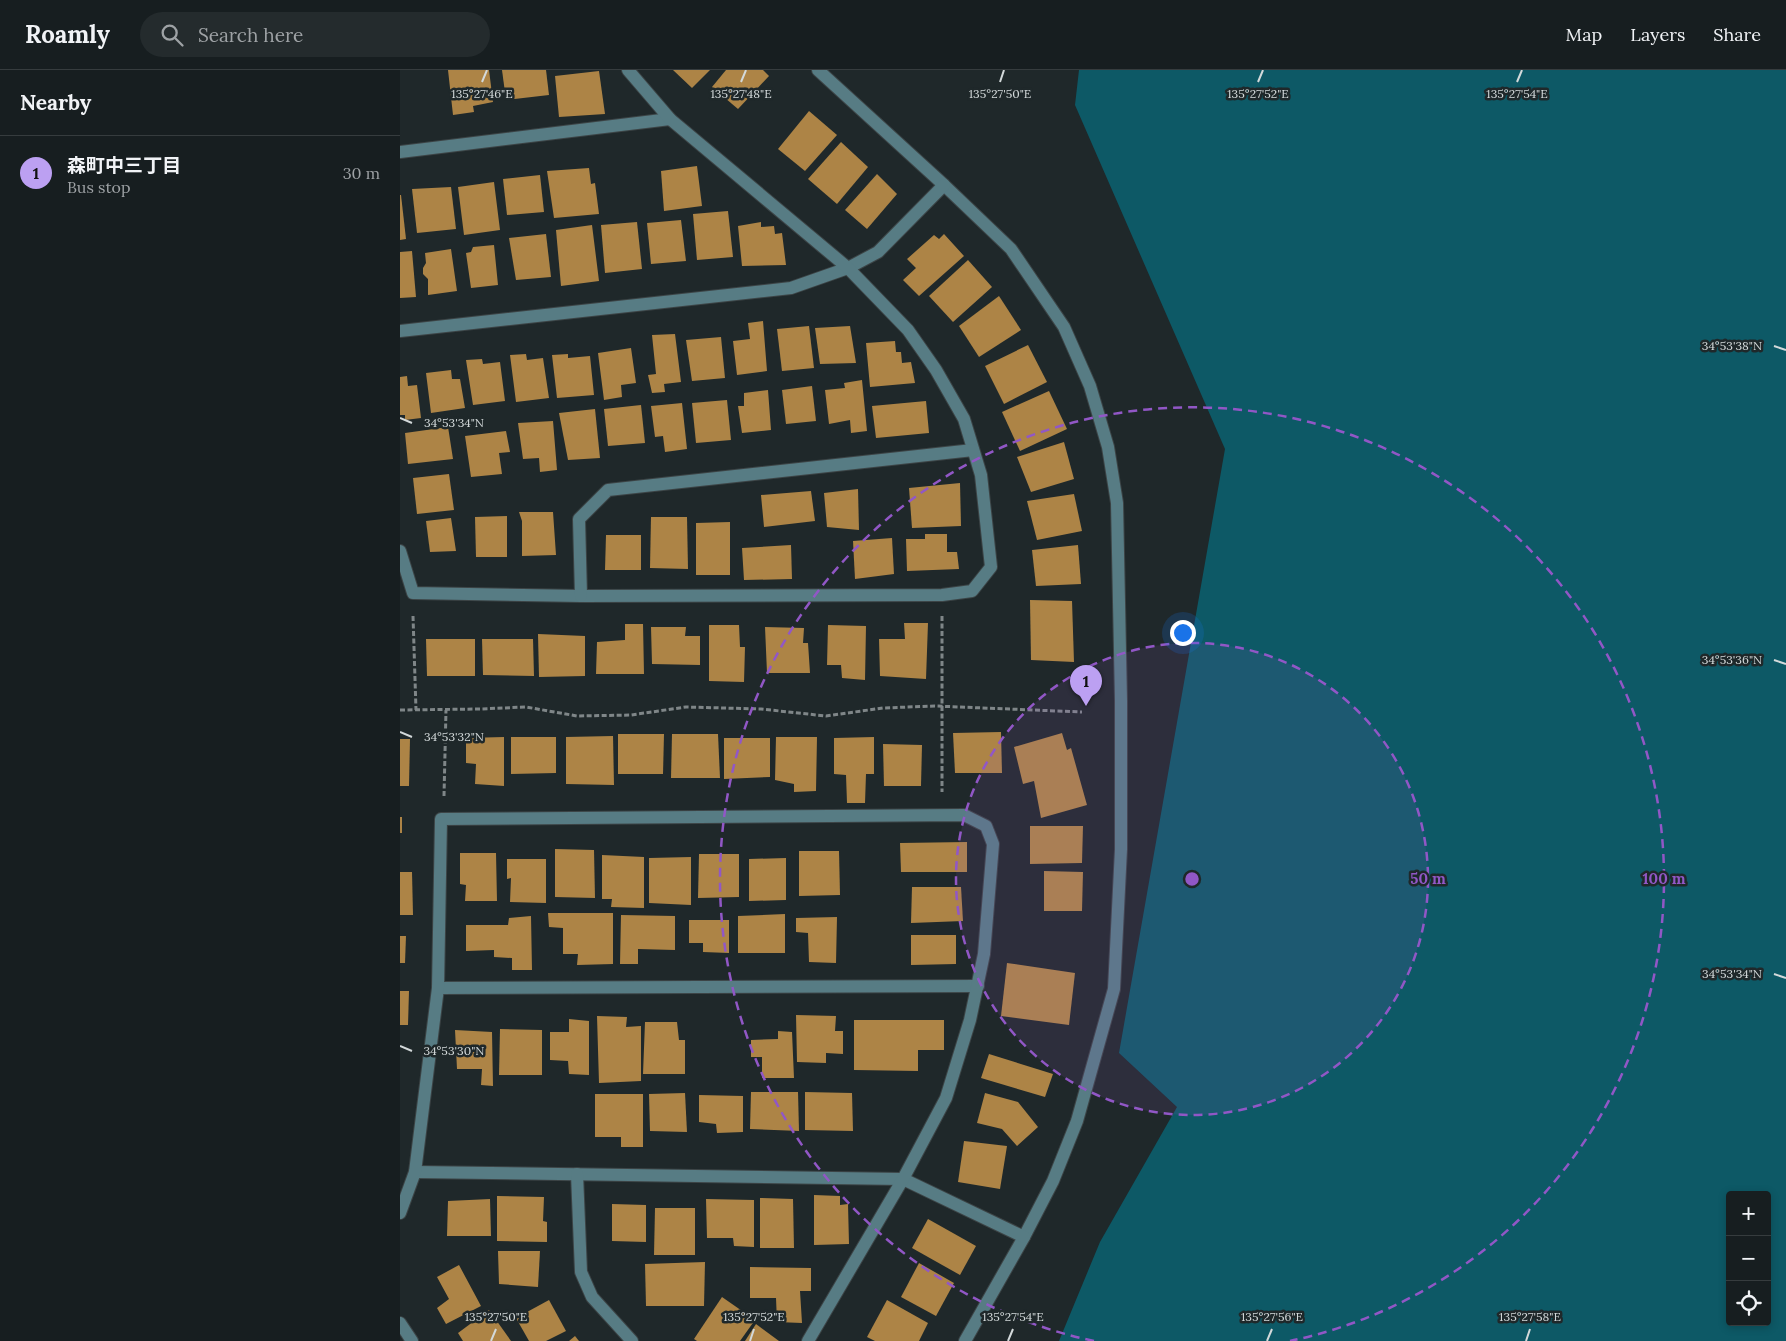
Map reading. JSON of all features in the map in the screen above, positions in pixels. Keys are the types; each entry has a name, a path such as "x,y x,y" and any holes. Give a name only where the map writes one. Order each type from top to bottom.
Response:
{"street":[{"path":"400,551 413,593 581,596 942,595 972,591 991,566 982,475 964,419 936,370 908,330 848,268 670,119 628,70"},
{"path":"818,70 1011,249 1064,327 1090,386 1108,447 1117,503 1121,701 1121,849 1114,989 1077,1121 1053,1180 1024,1237 965,1341"},
{"path":"400,152 670,119"},
{"path":"400,332 791,288 848,268 878,252 944,185"},
{"path":"581,596 579,520 608,490 973,450"},
{"path":"400,1213 415,1172 438,988 441,819 964,815 986,826 993,844 984,954 970,1020 946,1098 903,1179 808,1341"},
{"path":"438,988 978,986"},
{"path":"415,1172 903,1179 1024,1237"},
{"path":"577,1174 581,1272 592,1297 632,1341"},
{"path":"400,1323 412,1341"}],"path":[{"path":"413,593 416,710"},
{"path":"942,595 942,816"},
{"path":"400,710 526,707 577,716 631,715 695,707 761,709 826,716 883,708 942,706 1082,712"},
{"path":"441,819 444,807 446,710"}],"shaded area":[{"path":"1079,70 1786,70 1786,1341 1059,1341 1100,1242 1177,1107 1119,1053 1225,449 1075,105"}],"building":[{"path":"448,70 489,70 493,102 473,106 474,112 453,115"},
{"path":"502,70 546,70 549,95 506,100"},
{"path":"673,70 710,70 692,88"},
{"path":"726,70 763,70 769,76 738,109 712,87"},
{"path":"599,71 605,114 559,117 555,76"},
{"path":"809,111 837,135 805,171 778,149"},
{"path":"841,142 868,167 837,204 808,179"},
{"path":"697,166 702,206 664,211 661,171"},
{"path":"589,168 591,184 595,183 599,214 554,218 547,171"},
{"path":"877,174 897,194 867,229 845,210"},
{"path":"540,175 544,212 507,215 503,179"},
{"path":"494,182 500,230 464,235 458,187"},
{"path":"451,187 456,229 417,233 412,189"},
{"path":"400,195 406,239 400,240"},
{"path":"728,211 733,257 697,260 693,214"},
{"path":"681,220 686,261 651,264 647,223"},
{"path":"637,222 642,269 605,273 601,225"},
{"path":"761,222 761,227 774,226 775,234 782,233 786,265 742,266 738,226"},
{"path":"592,225 599,281 561,286 556,230"},
{"path":"546,234 551,277 516,280 509,238"},
{"path":"944,234 964,256 919,296 903,280 916,268 907,259 934,235 939,239"},
{"path":"494,245 498,285 471,288 466,253 471,252 473,247"},
{"path":"451,249 457,291 428,295 428,279 423,274 423,268 426,263 425,253"},
{"path":"412,251 416,297 400,298 400,252"},
{"path":"968,260 992,287 953,322 929,296"},
{"path":"999,296 1021,330 979,357 959,326"},
{"path":"763,321 767,371 737,375 733,341 750,339 748,323"},
{"path":"809,326 814,368 782,371 777,329"},
{"path":"850,326 856,363 820,364 815,328"},
{"path":"675,334 681,382 664,384 665,392 652,393 648,375 656,374 652,335"},
{"path":"721,337 725,378 692,381 686,340"},
{"path":"895,341 896,352 901,352 902,363 911,362 915,383 870,387 866,343"},
{"path":"1028,345 1047,382 1004,404 985,366"},
{"path":"631,348 636,383 621,385 622,397 604,400 598,353"},
{"path":"526,354 527,360 543,358 549,398 516,402 510,355"},
{"path":"568,354 568,358 590,356 594,395 557,398 552,355"},
{"path":"482,359 483,364 500,362 505,401 473,405 466,360"},
{"path":"451,370 452,379 460,379 465,408 431,413 426,373"},
{"path":"407,376 408,386 417,385 421,418 405,420 405,415 400,415 400,377"},
{"path":"862,380 867,431 851,433 850,420 829,424 825,390 845,388 844,383"},
{"path":"812,386 816,421 786,424 782,390"},
{"path":"768,390 771,430 742,433 738,406 744,406 744,393"},
{"path":"1049,391 1067,429 1020,451 1002,412"},
{"path":"727,400 731,440 696,443 692,403"},
{"path":"926,401 929,433 876,438 872,406"},
{"path":"682,403 687,449 665,452 663,436 655,437 651,406"},
{"path":"641,405 645,443 608,446 604,409"},
{"path":"595,409 600,458 568,460 559,413"},
{"path":"553,421 557,470 540,472 539,458 523,459 518,423"},
{"path":"448,427 453,459 408,464 405,433"},
{"path":"506,431 510,452 499,453 502,474 471,477 465,436"},
{"path":"1064,442 1074,479 1031,492 1017,457"},
{"path":"449,474 454,510 417,514 413,478"},
{"path":"960,483 961,526 912,528 909,488"},
{"path":"858,489 859,530 827,527 824,493"},
{"path":"811,491 815,521 764,527 761,495"},
{"path":"1074,494 1082,531 1037,540 1027,501"},
{"path":"519,512 553,512 556,555 522,556 522,521"},
{"path":"507,516 507,557 476,557 475,517"},
{"path":"651,517 687,517 688,569 650,568"},
{"path":"451,518 456,551 430,552 426,521"},
{"path":"730,522 730,575 696,575 696,523"},
{"path":"925,534 947,534 947,552 957,552 959,569 907,571 906,539 925,539"},
{"path":"606,535 641,535 641,570 605,570"},
{"path":"892,538 894,574 855,579 853,541"},
{"path":"791,545 792,579 744,580 742,548"},
{"path":"1078,545 1081,584 1036,586 1032,550"},
{"path":"1030,600 1072,601 1074,662 1031,660"},
{"path":"904,623 928,623 926,679 880,676 879,639 905,639"},
{"path":"625,624 643,624 644,674 596,674 597,642 625,640"},
{"path":"709,625 739,625 740,647 745,647 744,682 709,681"},
{"path":"828,625 866,626 865,680 842,678 841,665 827,665"},
{"path":"651,627 686,627 685,636 700,636 700,665 652,664"},
{"path":"765,627 804,628 803,643 808,643 810,673 767,673"},
{"path":"538,634 585,636 585,676 539,677"},
{"path":"426,639 475,639 475,676 427,676"},
{"path":"482,639 533,639 534,676 483,675"},
{"path":"1001,732 1002,773 955,773 953,733"},
{"path":"1062,733 1067,750 1071,748 1087,805 1041,818 1034,781 1023,784 1014,747"},
{"path":"618,734 664,734 663,774 618,774"},
{"path":"672,734 718,734 720,778 671,778"},
{"path":"613,736 614,785 566,784 566,737"},
{"path":"504,737 504,786 475,784 476,764 466,763 466,738"},
{"path":"511,737 556,737 556,773 511,774"},
{"path":"776,737 817,737 816,791 794,792 794,784 775,780"},
{"path":"874,737 874,774 866,774 865,803 847,803 846,775 834,774 834,738"},
{"path":"724,738 770,738 770,777 724,779"},
{"path":"400,739 410,739 409,786 400,786"},
{"path":"883,744 922,745 921,786 884,786"},
{"path":"400,817 402,817 402,833 400,833"},
{"path":"1030,826 1083,826 1082,863 1030,864"},
{"path":"967,842 967,872 901,872 900,843"},
{"path":"555,849 594,850 595,898 555,897"},
{"path":"799,851 839,851 840,895 799,896"},
{"path":"460,853 496,853 497,901 465,901 466,885 460,884"},
{"path":"699,854 739,854 739,897 698,898"},
{"path":"602,855 644,857 644,908 611,907 612,899 602,899"},
{"path":"691,857 691,905 649,903 649,858"},
{"path":"786,858 786,900 749,901 749,859"},
{"path":"507,859 546,859 546,903 510,902 511,878 507,879"},
{"path":"1044,871 1083,872 1082,911 1044,911"},
{"path":"400,872 412,872 413,915 400,915"},
{"path":"912,887 961,887 963,921 911,923"},
{"path":"548,913 613,913 613,964 577,965 578,954 563,954 563,928 549,927"},
{"path":"785,914 785,953 738,953 738,916"},
{"path":"621,915 675,916 675,950 638,949 638,964 620,964"},
{"path":"531,916 532,970 512,970 512,958 494,957 494,950 466,951 466,925 508,925 509,918"},
{"path":"837,917 836,963 809,962 808,933 796,932 796,918"},
{"path":"689,920 729,920 729,953 703,952 703,943 689,943"},
{"path":"911,935 956,935 956,964 911,965"},
{"path":"400,936 406,936 405,963 400,963"},
{"path":"1007,963 1075,973 1069,1025 1001,1016"},
{"path":"400,991 409,991 408,1025 400,1025"},
{"path":"796,1015 836,1016 835,1031 843,1031 843,1054 826,1053 826,1063 797,1062"},
{"path":"597,1016 627,1017 626,1027 641,1026 641,1081 599,1083"},
{"path":"569,1019 589,1021 589,1075 569,1074 568,1061 550,1060 550,1032 569,1032"},
{"path":"854,1020 944,1020 944,1050 918,1050 918,1071 854,1070"},
{"path":"645,1022 677,1022 679,1040 685,1040 685,1074 643,1074"},
{"path":"500,1029 542,1030 542,1075 499,1075"},
{"path":"455,1030 492,1032 493,1086 481,1085 482,1069 457,1069"},
{"path":"778,1031 792,1032 794,1078 762,1078 762,1057 751,1057 751,1040 778,1039"},
{"path":"989,1054 1053,1074 1045,1097 981,1078"},
{"path":"751,1092 798,1092 799,1131 750,1129"},
{"path":"805,1092 852,1093 853,1131 805,1130"},
{"path":"685,1093 687,1132 650,1131 649,1094"},
{"path":"985,1093 1018,1102 1038,1127 1017,1146 1002,1129 977,1123"},
{"path":"595,1094 643,1094 643,1147 621,1147 621,1137 595,1137"},
{"path":"699,1095 743,1096 743,1132 717,1133 716,1124 699,1122"},
{"path":"964,1141 1007,1146 1000,1189 958,1182"},
{"path":"814,1195 840,1196 840,1205 848,1204 849,1244 814,1245"},
{"path":"497,1196 544,1197 543,1221 547,1222 547,1242 497,1241"},
{"path":"760,1198 793,1199 794,1248 760,1248"},
{"path":"490,1199 491,1236 447,1236 448,1201"},
{"path":"706,1199 754,1200 754,1247 734,1246 733,1238 707,1238"},
{"path":"612,1204 646,1205 646,1242 612,1241"},
{"path":"655,1208 695,1208 695,1255 654,1255"},
{"path":"928,1219 976,1246 960,1275 912,1248"},
{"path":"498,1251 540,1251 538,1287 499,1284"},
{"path":"705,1262 704,1306 646,1306 645,1264"},
{"path":"919,1263 954,1283 936,1316 901,1297"},
{"path":"459,1265 481,1306 446,1324 437,1308 449,1299 437,1277"},
{"path":"750,1267 811,1268 811,1291 800,1291 802,1323 777,1322 776,1298 750,1298"},
{"path":"722,1297 755,1320 740,1341 697,1341 694,1339"},
{"path":"549,1300 566,1331 546,1341 529,1341 516,1318"},
{"path":"887,1300 928,1323 919,1341 875,1341 867,1337"},
{"path":"489,1310 511,1341 463,1341 458,1333"},
{"path":"756,1324 779,1341 745,1341"},
{"path":"575,1336 579,1341 569,1341"}],"place":[{"name":"森町中三丁目","path":"1086,706"}]}
